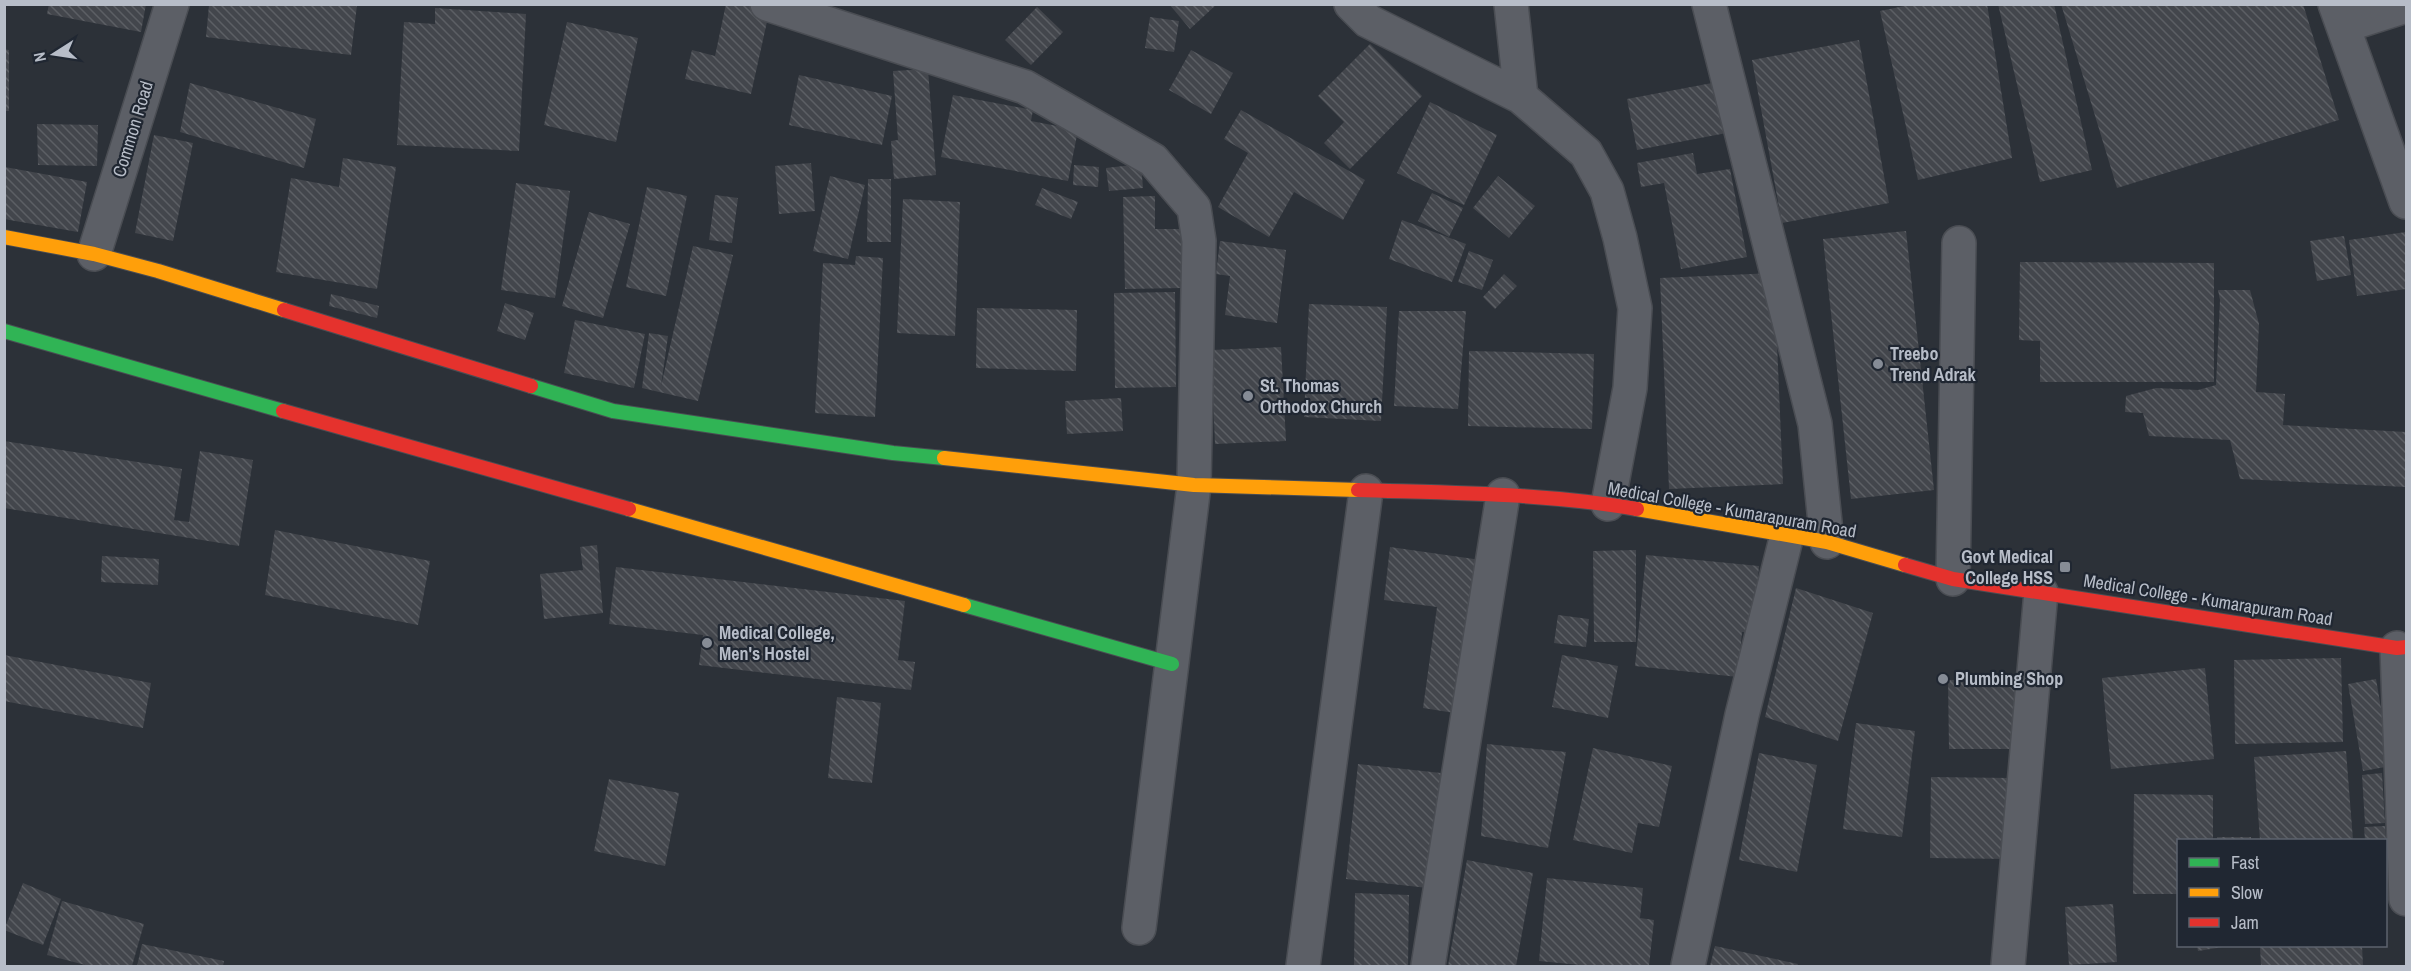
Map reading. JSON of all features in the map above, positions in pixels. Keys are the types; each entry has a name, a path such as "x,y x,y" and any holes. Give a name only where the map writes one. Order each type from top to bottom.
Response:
{"main road":[{"name":"Medical College - Kumarapuram Road","path":"4,237 94,254 158,271 613,411 893,453 1194,485 1503,495 1608,504 1827,542 1953,579 2402,647"},
{"path":"4,331 1172,664"}],"street":[{"name":"Common Road","path":"94,254 172,4"},
{"path":"768,4 801,10 1025,87 1153,160 1194,208 1199,241 1194,485 1139,928"},
{"path":"1351,4 1368,21 1521,97 1586,153 1607,191 1623,250 1635,308 1630,388 1608,504"},
{"path":"1511,4 1521,97"},
{"path":"1709,4 1815,424 1827,542"},
{"path":"2406,6 2339,15 2406,202"},
{"path":"1953,579 1959,243"},
{"path":"1303,966 1366,490"},
{"path":"1428,966 1503,495"},
{"path":"1688,966 1742,715 1786,535"},
{"path":"2008,966 2040,592"},
{"path":"2402,647 2406,899"}],"building":[{"path":"49,4 146,4 141,32 47,14"},
{"path":"726,4 755,4 770,8 751,94 685,79 692,50 715,56"},
{"path":"1169,4 1217,4 1190,29"},
{"path":"1914,4 1987,4 2012,158 1918,180 1880,11"},
{"path":"1998,4 2054,4 2092,170 2040,182"},
{"path":"2061,4 2303,4 2339,120 2117,188"},
{"path":"209,5 357,5 351,55 206,37"},
{"path":"1037,7 1063,32 1031,65 1005,40"},
{"path":"435,8 526,14 519,151 397,145 404,22 435,24"},
{"path":"1150,17 1179,21 1174,52 1145,48"},
{"path":"567,22 638,38 616,142 544,125"},
{"path":"1859,40 1889,203 1782,223 1752,60"},
{"path":"1370,44 1422,96 1350,169 1324,143 1344,122 1318,96"},
{"path":"4,49 9,50 9,111 4,111"},
{"path":"1191,50 1233,73 1211,114 1169,90"},
{"path":"928,69 936,175 894,179 891,141 898,140 893,71"},
{"path":"799,75 892,96 882,145 789,125"},
{"path":"1728,80 1737,131 1637,150 1627,99"},
{"path":"190,83 316,119 304,168 180,132"},
{"path":"953,95 1033,110 1031,121 1078,130 1068,181 941,157"},
{"path":"1430,102 1497,135 1464,205 1397,173"},
{"path":"1241,110 1365,180 1343,220 1294,192 1269,237 1218,207 1248,153 1224,139"},
{"path":"37,124 98,125 97,166 38,165"},
{"path":"154,135 193,143 173,241 135,233"},
{"path":"1693,153 1697,174 1730,169 1747,257 1681,269 1664,183 1641,187 1637,163"},
{"path":"343,158 396,167 377,289 276,272 291,178 339,187"},
{"path":"811,163 815,211 779,214 775,166"},
{"path":"1141,164 1143,188 1109,191 1106,168"},
{"path":"1074,165 1099,167 1098,187 1073,185"},
{"path":"5,167 87,182 78,232 4,219"},
{"path":"830,176 865,185 848,259 813,251"},
{"path":"1498,176 1535,206 1509,238 1473,208"},
{"path":"868,179 891,179 891,242 867,242"},
{"path":"516,183 570,191 555,298 501,290"},
{"path":"647,187 687,196 666,296 626,287"},
{"path":"1042,188 1078,202 1071,219 1035,205"},
{"path":"1432,193 1463,208 1449,237 1418,221"},
{"path":"715,195 738,198 732,243 709,240"},
{"path":"1155,196 1155,229 1181,229 1182,288 1125,289 1123,197"},
{"path":"903,199 960,202 955,336 897,333"},
{"path":"589,212 630,224 603,318 562,306"},
{"path":"1402,220 1466,244 1452,282 1389,259"},
{"name":"Treebo Trend Adrak","path":"1906,231 1934,490 1851,499 1823,239"},
{"path":"2406,232 2406,289 2357,296 2349,240"},
{"path":"2344,236 2351,275 2317,281 2310,241"},
{"path":"1220,241 1286,250 1277,323 1225,315 1230,276 1216,274"},
{"path":"693,246 733,255 698,401 642,388 649,333 668,336 661,386"},
{"path":"1469,251 1493,260 1482,290 1458,282"},
{"path":"856,256 883,258 875,417 815,413 823,263 855,265"},
{"path":"2020,262 2214,263 2214,382 2040,382 2040,341 2019,340"},
{"path":"1774,273 1783,484 1669,489 1660,278"},
{"path":"1504,274 1517,286 1495,309 1483,297"},
{"path":"2218,290 2250,290 2259,324 2256,392 2285,394 2283,425 2406,432 2406,487 2240,479 2230,440 2149,436 2143,413 2125,412 2126,396 2156,388 2198,390 2216,385 2220,300"},
{"path":"1175,292 1176,387 1115,388 1114,293"},
{"path":"331,294 379,306 377,318 329,306"},
{"path":"505,303 534,313 525,340 497,331"},
{"path":"1309,304 1387,307 1381,421 1304,417"},
{"path":"977,308 1077,310 1076,371 976,368"},
{"path":"1399,311 1466,311 1458,409 1394,406"},
{"path":"575,320 645,334 634,388 564,373"},
{"name":"St. Thomas Orthodox Church","path":"1281,347 1286,441 1215,444 1211,350"},
{"path":"1469,351 1594,354 1592,429 1468,426"},
{"path":"1121,398 1123,431 1067,434 1065,401"},
{"path":"4,441 182,469 174,520 189,522 200,451 253,460 239,546 4,508"},
{"path":"275,530 430,561 418,625 265,595"},
{"path":"597,545 603,613 544,619 540,574 583,570 580,547"},
{"path":"1390,547 1481,560 1461,714 1423,708 1437,607 1384,600"},
{"path":"1636,550 1636,642 1594,642 1593,551"},
{"path":"1646,555 1759,566 1753,633 1742,632 1738,677 1635,666"},
{"path":"102,556 159,559 158,585 101,582"},
{"path":"616,567 905,601 898,660 915,662 911,690 699,665 703,635 609,624"},
{"path":"1796,588 1873,613 1838,741 1765,717"},
{"path":"1558,615 1589,619 1586,647 1554,643"},
{"path":"4,655 151,683 143,728 4,701"},
{"path":"1562,655 1618,666 1608,718 1552,707"},
{"path":"2341,658 2343,742 2235,744 2234,660"},
{"path":"2205,668 2214,759 2111,769 2102,678"},
{"path":"2019,679 2019,749 1949,749 1948,680"},
{"path":"2376,679 2391,766 2363,771 2348,684"},
{"path":"837,697 881,703 872,783 828,778"},
{"path":"1856,723 1915,731 1902,837 1843,829"},
{"path":"1487,744 1566,752 1548,848 1481,836"},
{"path":"1593,748 1672,766 1659,827 1638,823 1632,853 1573,840"},
{"path":"2346,751 2353,839 2260,839 2254,757"},
{"path":"1759,753 1817,765 1797,872 1739,860"},
{"path":"1358,764 1441,773 1428,888 1346,879"},
{"path":"2382,773 2385,823 2365,824 2362,775"},
{"path":"1931,777 2010,778 2010,859 1930,858"},
{"path":"609,779 679,793 665,866 594,851"},
{"path":"2134,794 2213,795 2213,839 2177,839 2177,894 2133,894"},
{"path":"2385,826 2386,839 2365,839 2364,827"},
{"path":"2217,837 2251,837 2251,839 2217,839"},
{"path":"1467,860 1533,873 1516,966 1448,966"},
{"path":"1547,878 1643,888 1640,918 1654,920 1649,966 1591,966 1539,961"},
{"path":"23,883 61,899 43,945 4,930"},
{"path":"1355,893 1409,895 1408,966 1354,966"},
{"path":"62,901 144,924 132,966 89,966 47,955"},
{"path":"2113,904 2117,962 2069,965 2065,907"},
{"path":"142,944 224,961 223,966 137,966"},
{"path":"1715,946 1798,964 1797,966 1710,966"},
{"path":"2197,947 2223,947 2198,951"},
{"path":"2260,947 2362,947 2363,966 2261,966"}],"traffic: fast":[{"path":"4,331 283,411"},
{"path":"531,386 613,411 893,453 944,458"},
{"path":"964,605 1172,664"}],"traffic: slow":[{"path":"4,237 94,254 284,310"},
{"path":"944,458 1194,485 1358,490"},
{"path":"629,509 964,605"},
{"path":"1637,509 1827,542 1905,565"}],"traffic: jam":[{"path":"284,310 531,386"},
{"path":"283,411 629,509"},
{"path":"1358,490 1533,497 1637,509"},
{"path":"1905,565 1953,579 2397,648 2406,647"}],"place":[{"name":"Treebo Trend Adrak","path":"1878,364"},
{"name":"St. Thomas Orthodox Church","path":"1248,396"},
{"name":"Govt Medical College HSS","path":"2065,567"},
{"name":"Medical College, Men's Hostel","path":"707,643"},
{"name":"Plumbing Shop","path":"1943,679"}]}
